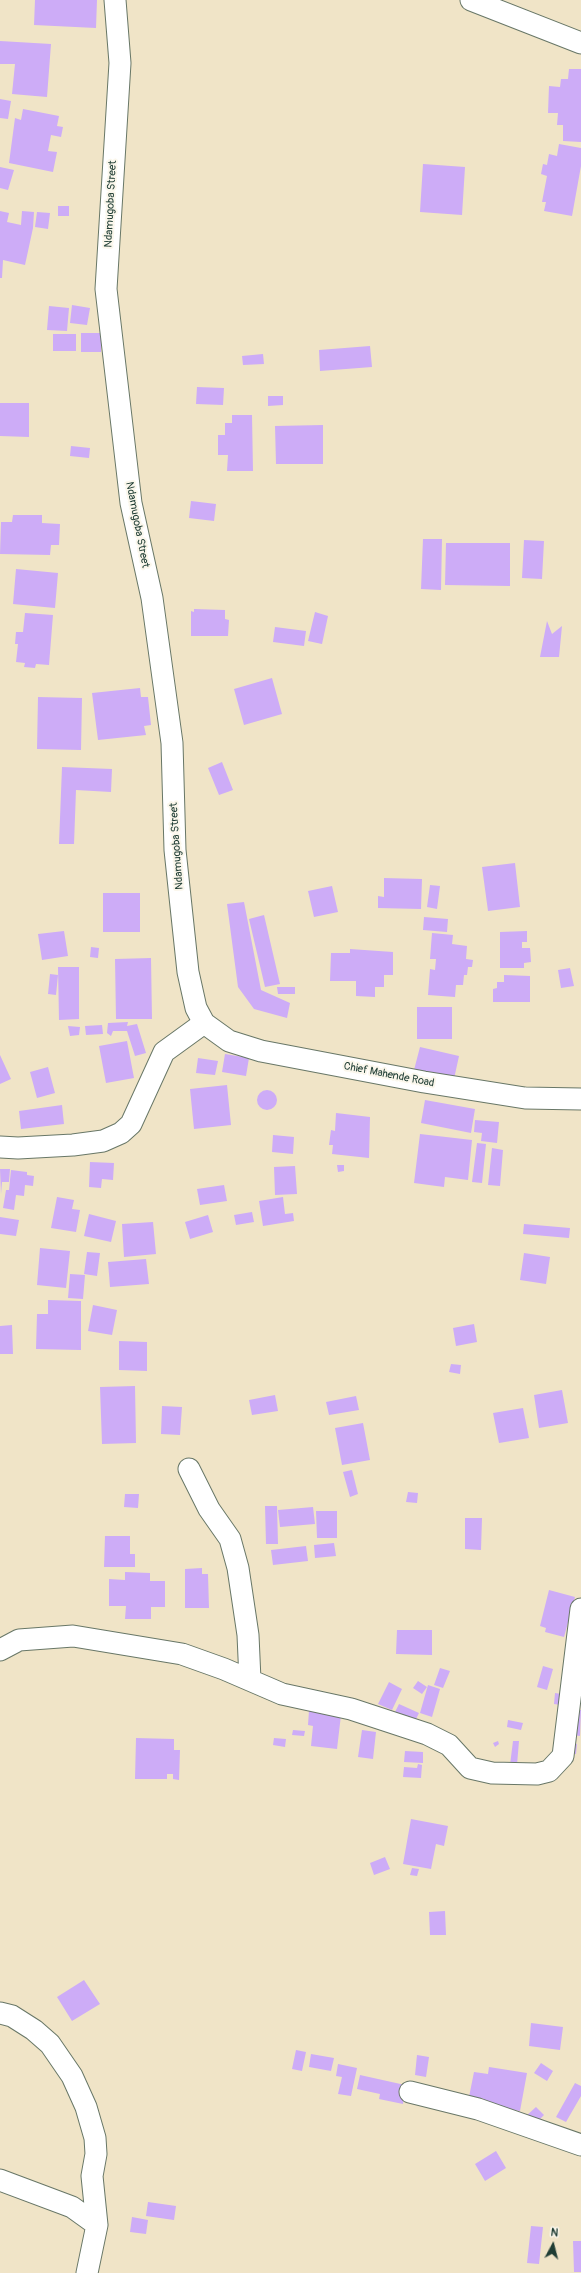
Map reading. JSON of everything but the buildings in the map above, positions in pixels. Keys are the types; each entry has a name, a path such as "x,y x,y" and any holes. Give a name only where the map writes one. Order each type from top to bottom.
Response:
{"street":[{"name":"Ndamugoba Street","path":"115,0 120,63 106,289 131,503 152,598 172,743 175,850 188,972 196,1008 204,1023"},
{"path":"471,0 581,43"},
{"name":"Chief Mahende Road","path":"204,1023 229,1041 261,1051 424,1082 525,1098 581,1099"},
{"path":"0,1147 18,1148 73,1145 103,1141 122,1133 131,1124 164,1052 204,1023"},
{"path":"189,1469 209,1509 230,1539 238,1568 248,1635 250,1680"},
{"path":"0,1650 19,1640 59,1637 86,1638 182,1654 282,1694 350,1709 427,1734 449,1744 470,1768 492,1773 537,1774 549,1771 563,1756 581,1609"},
{"path":"0,2013 12,2016 34,2030 50,2044 75,2082 86,2107 95,2138 96,2154 92,2176 97,2225 87,2273"},
{"path":"410,2092 478,2108 581,2144"},
{"path":"0,2180 72,2207 97,2225"}]}
